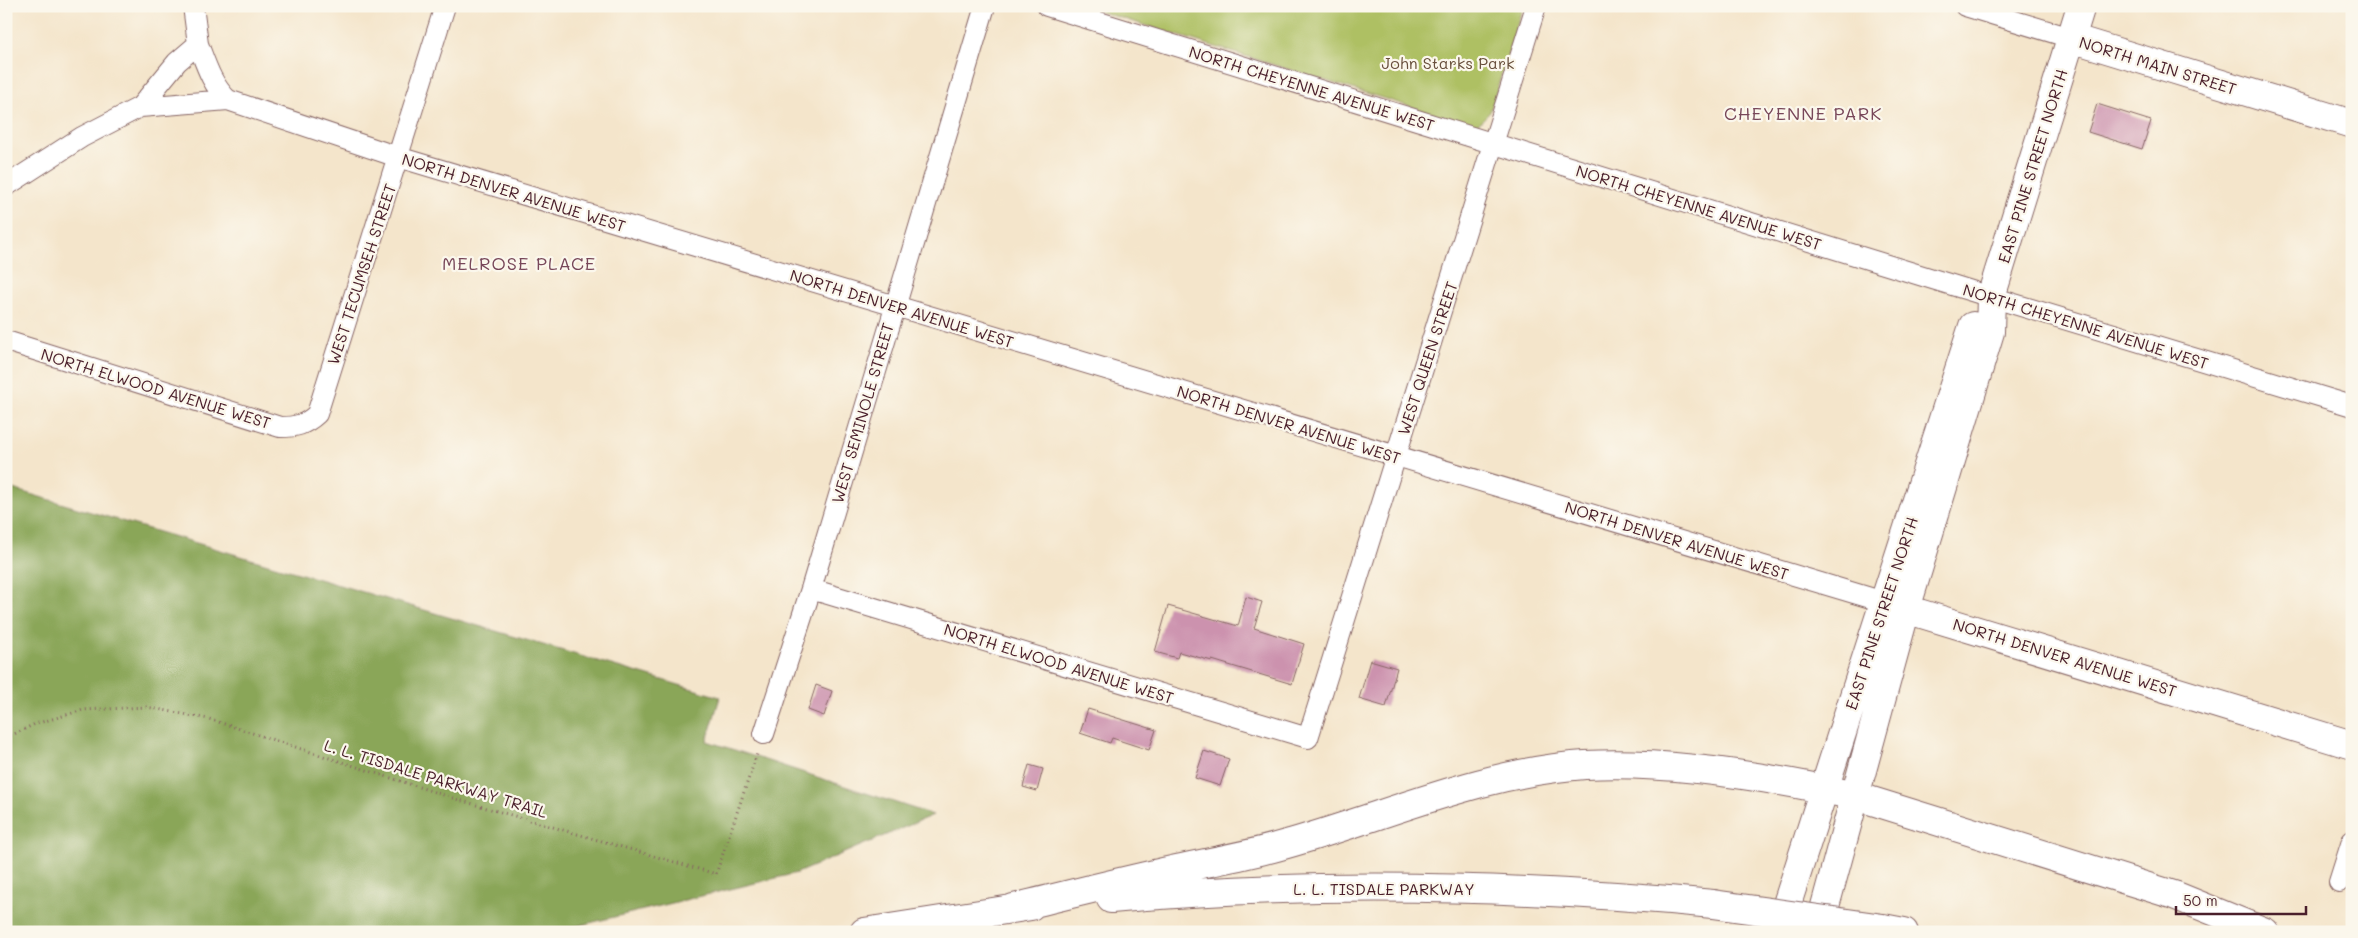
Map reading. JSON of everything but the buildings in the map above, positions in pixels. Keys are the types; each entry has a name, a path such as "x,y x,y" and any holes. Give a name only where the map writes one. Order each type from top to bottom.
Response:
{"main road":[{"name":"EAST PINE STREET NORTH","path":"1778,932 1823,789 1895,605 1990,332 1991,297 2081,6"},
{"name":"NORTH MAIN STREET","path":"2071,38 2352,124"},
{"name":"EAST PINE STREET NORTH","path":"1818,932 1856,796 1873,725 1895,605"},
{"name":"NORTH DENVER AVENUE WEST","path":"1895,605 2352,745"},
{"path":"1012,908 1281,846 1349,826 1460,788 1543,769 1627,764 1720,773 1856,796 2174,895 2265,932"},
{"name":"L. L. TISDALE PARKWAY","path":"864,932 1012,908 1180,893 1372,886 1543,890 1713,904 1894,930"}],"street":[{"path":"193,6 198,44 209,73 220,92 228,100"},
{"name":"WEST TECUMSEH STREET","path":"307,423 317,414 445,6"},
{"name":"NORTH CHEYENNE AVENUE WEST","path":"1047,6 1991,297 2352,406"},
{"name":"WEST QUEEN STREET","path":"1308,738 1536,6"},
{"name":"NORTH MAIN STREET","path":"1965,6 2071,38"},
{"name":"WEST SEMINOLE STREET","path":"764,734 811,589 983,7"},
{"name":"NORTH DENVER AVENUE WEST","path":"140,108 177,62 198,44"},
{"name":"NORTH DENVER AVENUE WEST","path":"6,186 82,137 140,108 228,100 398,157 1895,605"},
{"name":"NORTH ELWOOD AVENUE WEST","path":"6,341 280,427 293,427 307,423"},
{"name":"NORTH ELWOOD AVENUE WEST","path":"811,589 1308,738"},
{"path":"2339,882 2352,841"}],"path":[{"name":"L. L. TISDALE PARKWAY TRAIL","path":"6,738 35,724 83,710 147,707 209,719 459,800 716,874 764,734"}],"green space":[{"name":"John Starks Park","path":"1082,6 1523,6 1490,112 1478,124 1470,125"},
{"path":"6,487 720,697 707,741 933,815 797,873 552,932 6,932"}],"district":[{"name":"CHEYENNE PARK","path":"1803,113"},
{"name":"MELROSE PLACE","path":"519,263"}]}
